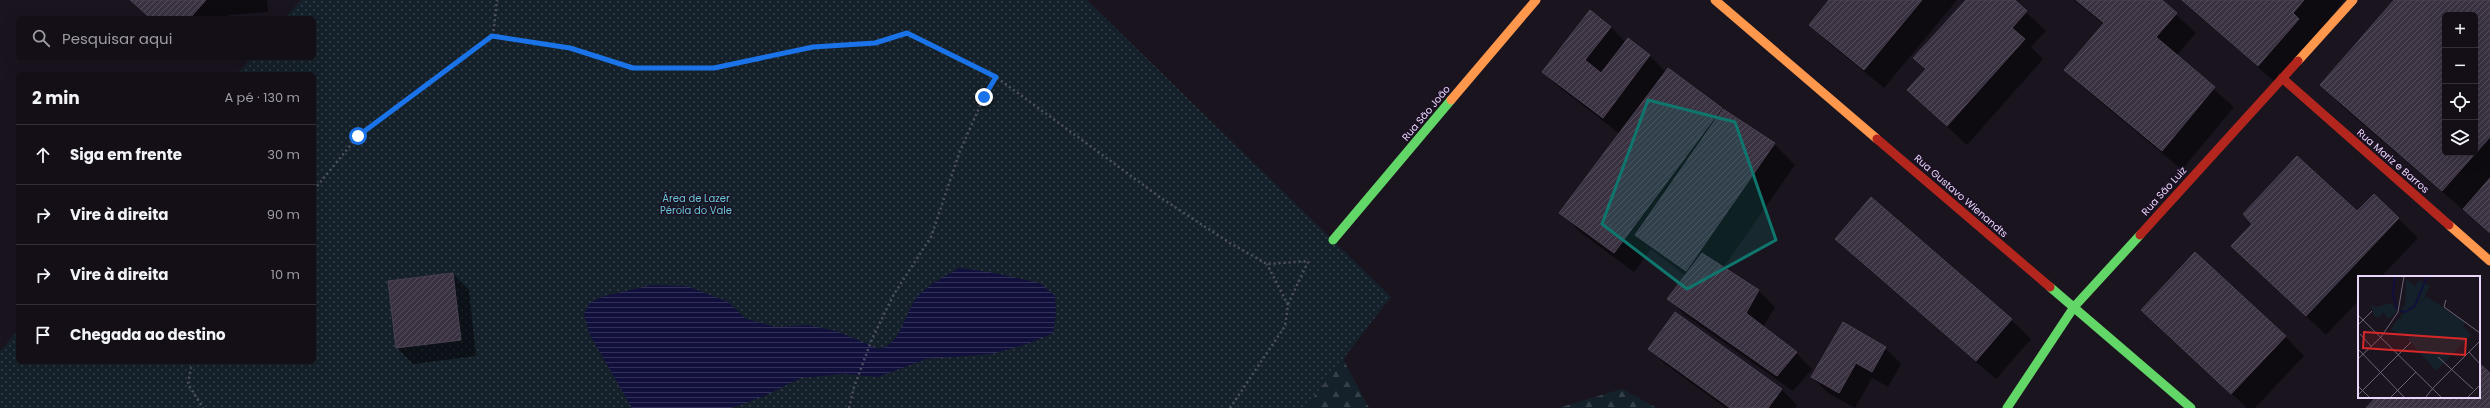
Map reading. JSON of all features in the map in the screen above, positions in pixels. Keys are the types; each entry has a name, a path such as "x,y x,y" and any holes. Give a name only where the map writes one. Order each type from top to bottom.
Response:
{"street":[{"name":"Rua São João","path":"1333,240 1536,0"},
{"name":"Rua Gustavo Wienandts","path":"1715,0 2191,408"},
{"name":"Rua São Luiz","path":"2007,408 2074,307 2353,0"},
{"name":"Rua Mariz e Barros","path":"2282,78 2490,261"}],"path":[{"path":"316,188 358,136 492,36 497,0"},
{"path":"492,36 570,48 633,68 714,68 813,47 875,43 907,33 996,77 1161,198 1267,264 1288,305"},
{"path":"849,408 854,388 872,339 894,294 931,237 960,151 984,97 996,77"},
{"path":"1230,408 1285,326 1288,305 1308,262 1333,240"},
{"path":"1267,264 1308,262"},
{"path":"192,364 188,384 203,408"}],"highlighted area":[{"path":"1648,100 1735,122 1776,240 1687,289 1602,224"}],"green space":[{"name":"Área de Lazer Pérola do Vale","path":"301,0 1087,0 1391,297 1305,408 0,408 0,351 16,332 16,364 316,364 316,72 239,72 249,60 316,60 316,16 287,16"},
{"path":"1343,359 1369,408 1305,408"},
{"path":"1622,389 1657,408 1558,408"}],"shaded area":[{"path":"959,268 989,272 1040,283 1055,296 1056,313 1053,333 1027,344 992,354 926,359 878,377 844,374 801,378 764,396 731,408 632,408 590,335 584,314 590,303 604,296 652,285 687,286 728,302 746,319 776,327 808,325 836,331 879,349 887,346 893,341 898,334 910,308 920,294 934,283"}],"building":[{"path":"130,0 206,0 192,16 148,16"},
{"path":"1829,0 1922,0 1864,70 1809,25"},
{"path":"1966,0 2015,0 2027,11 2012,28 2025,39 1947,126 1907,90 1926,69 1913,58"},
{"path":"2076,0 2162,0 2177,13 2156,37 2215,87 2162,151 2064,70 2104,23"},
{"path":"2182,0 2304,0 2293,13 2299,19 2258,66"},
{"path":"2394,0 2490,0 2490,137 2478,150 2478,12 2442,12 2442,156 2473,156 2442,191 2320,85"},
{"path":"1590,10 1611,27 1585,60 1601,73 1628,38 1650,55 1603,118 1542,72"},
{"path":"1668,68 1722,108 1614,253 1559,213"},
{"path":"1723,109 1775,143 1686,271 1635,235"},
{"path":"2297,156 2357,211 2374,194 2399,218 2306,316 2231,246 2252,224 2243,214"},
{"path":"2490,178 2490,233 2463,209"},
{"path":"1871,197 2012,319 1976,361 1835,239"},
{"path":"2195,252 2286,336 2231,394 2141,310"},
{"path":"1702,253 1759,290 1746,313 1797,352 1777,376 1667,299"},
{"path":"453,273 461,340 396,348 388,281"},
{"path":"1675,312 1782,389 1768,408 1730,408 1648,349"},
{"path":"1843,322 1886,347 1872,372 1856,363 1839,393 1811,377"},
{"path":"2480,364 2490,373 2490,408 2366,408 2375,398 2480,398"}],"traffic: fast":[{"path":"1333,240 1451,100"},
{"path":"2007,408 2074,307 2140,235"},
{"path":"2050,287 2191,408"}],"traffic: slow":[{"path":"1451,100 1536,0"},
{"path":"1715,0 1877,139"},
{"path":"2298,61 2353,0"},
{"path":"2449,225 2490,261"}],"traffic: jam":[{"path":"2140,235 2298,61"},
{"path":"2282,78 2449,225"},
{"path":"1877,139 2050,287"}],"route":[{"path":"358,136 492,36 570,48 633,68 714,68 813,47 875,43 907,33 996,77 984,97"}]}
